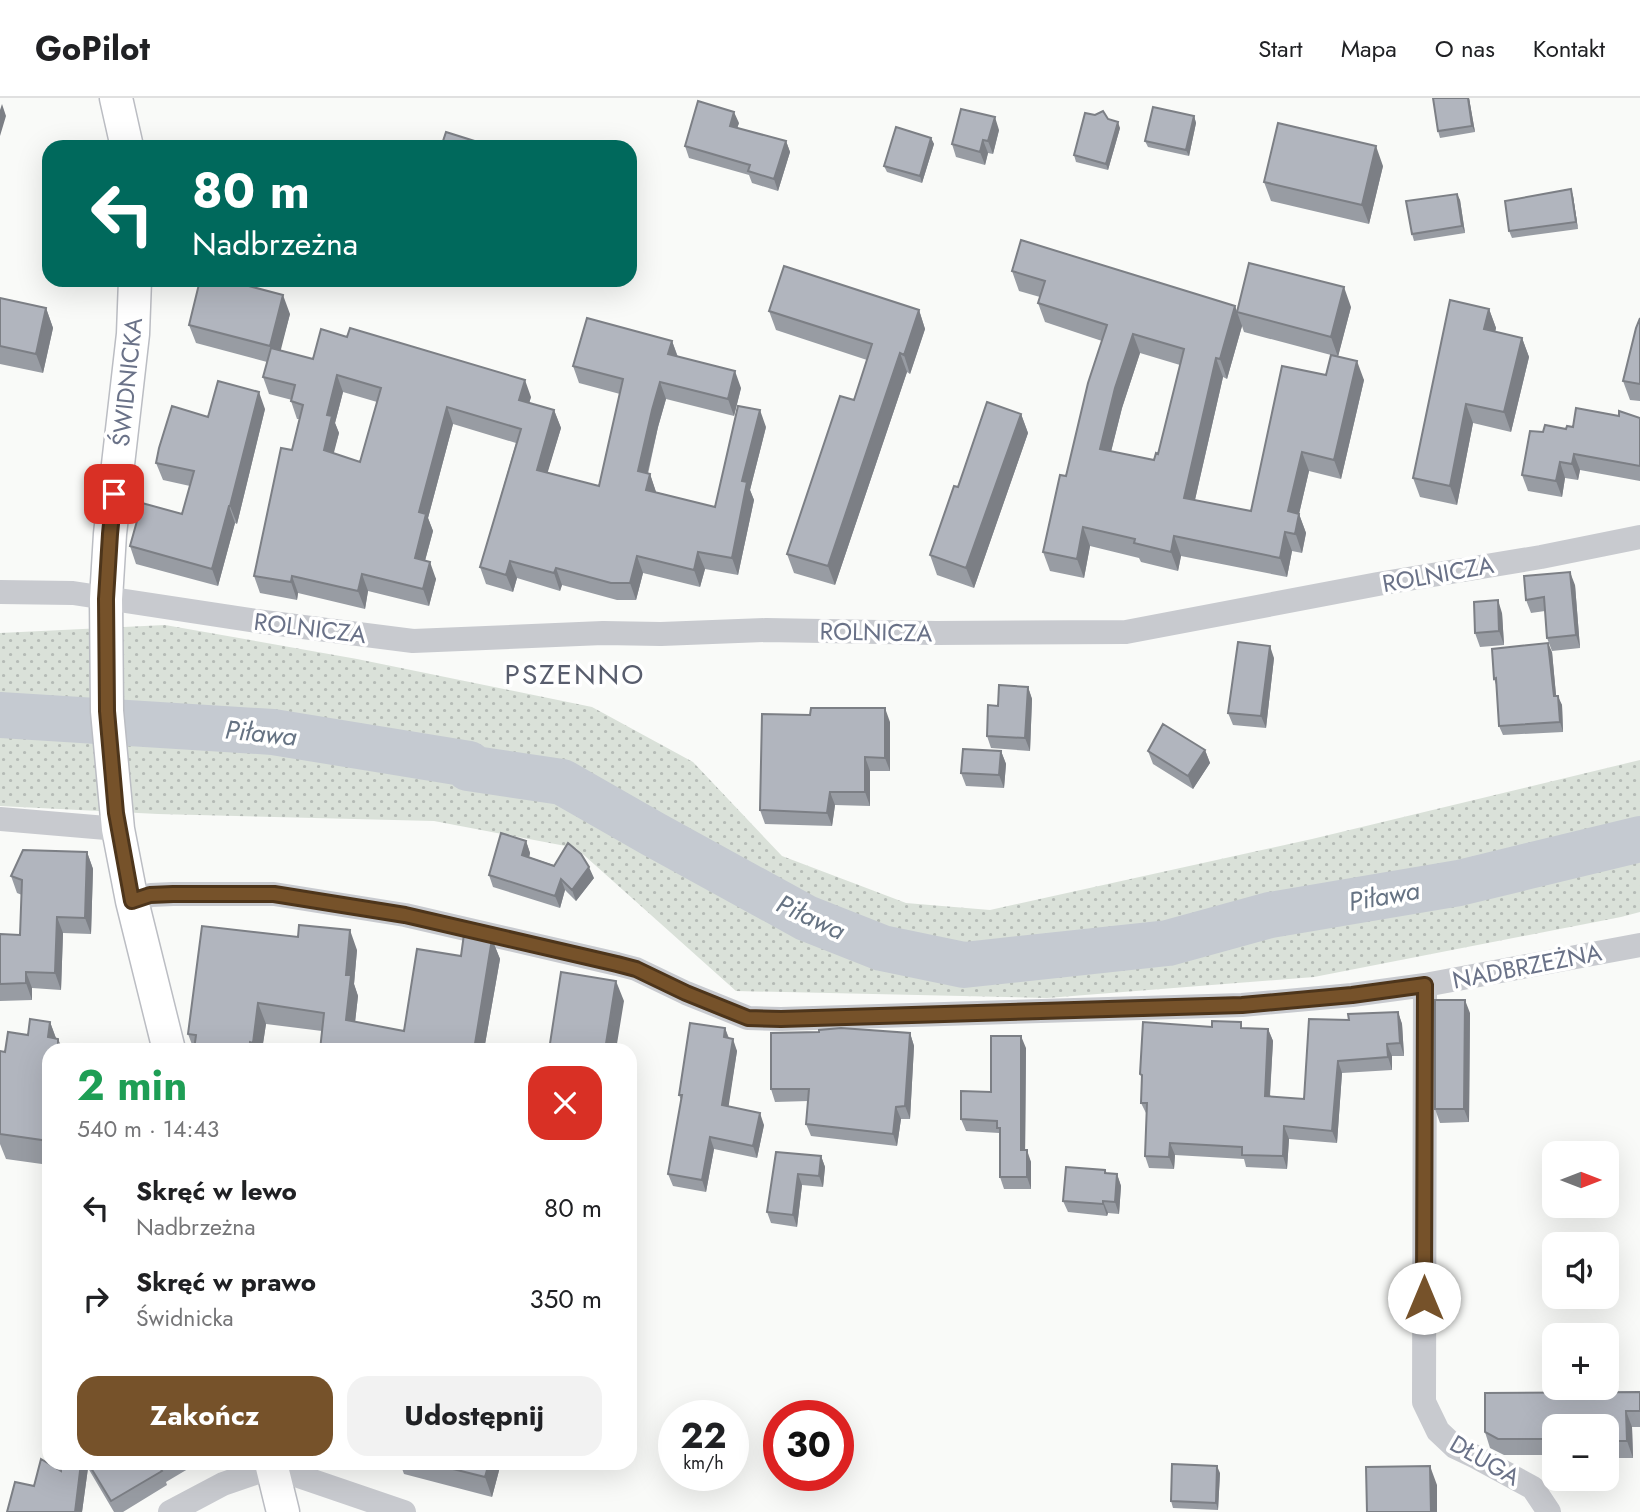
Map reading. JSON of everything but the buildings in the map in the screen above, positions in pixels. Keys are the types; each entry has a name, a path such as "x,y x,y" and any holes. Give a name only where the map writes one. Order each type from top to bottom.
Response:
{"main road":[{"path":"116,98 125,140"},
{"name":"ŚWIDNICKA","path":"135,287 135,317 110,534 106,599 107,711 117,821 132,901 167,1043"},
{"path":"272,1470 283,1512"}],"street":[{"name":"ROLNICZA","path":"0,592 73,593 256,621 413,640 766,630 1126,632 1640,537"},
{"path":"1,824 117,821"},
{"name":"NADBRZEŻNA","path":"132,901 150,895 274,894 405,915 636,969 748,1018 781,1019 1242,1005 1425,985 1640,944"},
{"name":"DŁUGA","path":"1425,985 1424,1402 1438,1431 1455,1447 1533,1488 1549,1512"},
{"path":"170,1512 223,1484 258,1470"},
{"path":"285,1470 404,1512"}],"shaded area":[{"path":"165,625 357,659 592,707 693,762 782,856 906,903 990,910 1312,839 1640,760 1640,912 1314,977 1047,998 736,991 576,848 434,821 158,814 0,806 0,633"}],"waterway":[{"name":"Piława","path":"0,715 273,732 469,764 468,768 562,782 806,918 882,948 964,965 1168,943 1270,915 1459,883 1640,839"}],"district":[{"name":"PSZENNO","path":"575,674"}],"route":[{"path":"114,494 106,599 107,711 118,829 132,901 150,895 274,894 405,915 636,969 748,1018 1242,1005 1425,985 1424,1298"}]}
